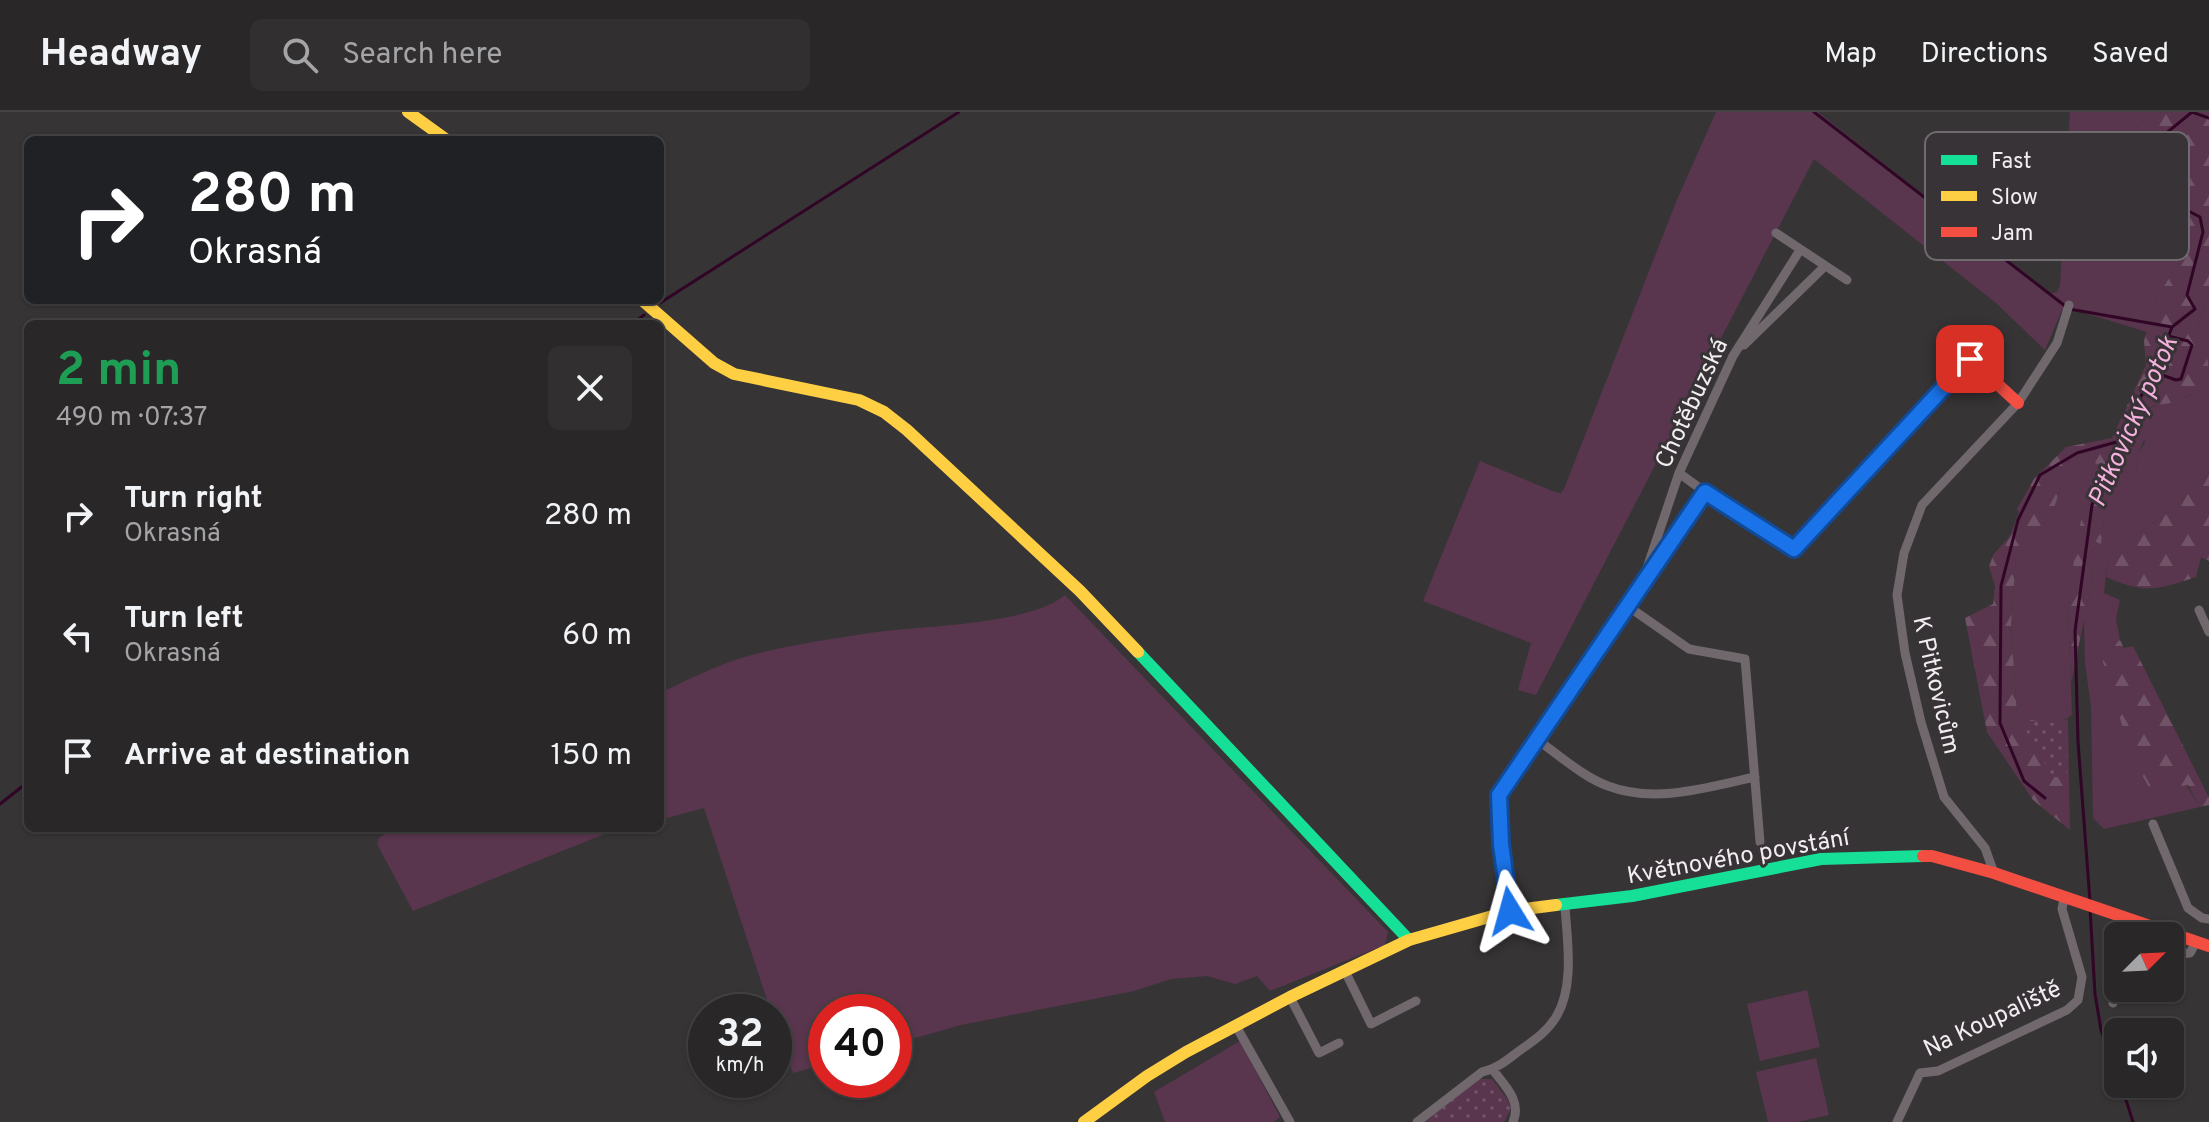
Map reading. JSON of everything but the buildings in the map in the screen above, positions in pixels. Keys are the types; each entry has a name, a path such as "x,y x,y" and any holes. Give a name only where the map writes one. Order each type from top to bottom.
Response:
{"street":[{"path":"408,112 441,136"},
{"path":"1776,233 1847,280"},
{"name":"Chotěbuzská","path":"1642,585 1679,473 1733,356 1800,250"},
{"path":"1733,356 1824,267"},
{"path":"647,304 714,363 734,374 859,400 884,412 907,430 1080,591 1409,940"},
{"name":"K Pitkovicům","path":"1994,873 1985,848 1944,797 1908,667 1897,595 1904,553 1922,505 2018,403 2057,343 2068,308"},
{"path":"1679,473 1794,549 1970,359 2018,403"},
{"path":"1510,911 1501,844 1499,795 1705,492"},
{"path":"1629,607 1689,649 1745,659 1760,842"},
{"path":"2199,610 2209,632"},
{"path":"1536,739 1606,785 1627,791 1655,794 1677,792 1755,777"},
{"path":"2153,824 2188,908 2209,919"},
{"name":"Květnového povstání","path":"1084,1122 1147,1076 1236,1026 1409,940 1510,911 1632,896 1821,859 1932,856 1994,873 2203,944"},
{"name":"Na Koupaliště","path":"1897,1122 1920,1073 1938,1071 2067,1010 2078,1000 2082,977 2062,909 2068,900"},
{"path":"1417,1122 1482,1072 1493,1070 1543,1034 1557,1016 1565,991 1568,962 1565,906"},
{"path":"2184,954 2203,944"},
{"path":"1345,971 1371,1024 1416,1001"},
{"path":"1290,997 1319,1053 1339,1043"},
{"path":"1236,1026 1290,1122"},
{"path":"1493,1070 1516,1102 1517,1112 1513,1122"}],"green space":[{"path":"1716,112 1818,112 1925,196 1925,247 1814,159 1536,695 1518,690 1531,643 1423,601 1480,461 1555,492 1561,493 1564,489 1676,202"},
{"path":"2070,112 2151,112 2133,132 2069,132"},
{"path":"2151,112 2209,112 2209,288 2198,328 2209,369 2199,389 2179,402 2138,409 2138,419 2147,433 2138,453 2136,470 2131,473 2121,471 2107,490 2101,544 2094,541 2092,581 2071,683 2068,607 2075,552 2082,515 2097,489 2099,465 2089,460 2074,464 2064,478 2053,511 2016,559 2011,625 2017,713 2041,722 2068,719 2070,830 2033,800 1987,732 1965,618 1993,604 1995,586 1989,567 1993,555 2010,536 2019,512 2017,509 2034,479 2066,447 2112,438 2146,365 2144,341 2156,298 2181,260 2189,260 2189,132 2133,132"},
{"path":"1942,260 2006,260 2049,294 2057,292 2060,285 2061,260 2181,260 2156,298 2147,332 2078,311 2062,310 2045,350 1996,303"},
{"path":"2209,288 2209,369 2198,328"},
{"path":"2209,369 2209,472 2173,509 2108,556 2104,593 2120,600 2116,619 2120,640 2104,652 2200,807 2104,829 2093,818 2091,707 2085,663 2084,619 2092,581 2094,540 2101,543 2107,490 2121,471 2131,473 2136,470 2138,453 2145,443 2138,409 2142,406 2146,410 2188,396 2202,382"},
{"path":"2089,460 2099,465 2097,489 2082,515 2068,607 2072,714 2060,721 2037,721 2017,713 2011,625 2016,559 2053,511 2064,478 2074,464"},
{"path":"2209,472 2209,561 2201,557 2196,577 2171,585 2141,588 2106,577 2108,556 2173,509"},
{"path":"1065,595 1388,932 1385,945 1270,991 1257,976 1235,984 1207,976 1171,979 1134,991 961,1025 912,1039 912,994 808,994 808,1069 793,1073 792,994 765,994 704,808 664,819 664,691 738,659 770,650 870,633 972,623 1026,613"},
{"path":"2120,640 2124,648 2133,646 2209,798 2209,805 2200,807 2188,785 2151,791 2131,755 2103,662 2104,652"},
{"path":"2020,720 2066,724 2067,778 2053,777"},
{"path":"387,832 610,832 413,911 377,844 379,838"},
{"path":"1807,990 1820,1047 1760,1061 1747,1004"},
{"path":"1240,1041 1280,1117 1274,1122 1165,1122 1154,1092"},
{"path":"1816,1058 1829,1115 1797,1122 1768,1122 1756,1072"},
{"path":"1479,1079 1492,1079 1508,1100 1511,1109 1504,1122 1425,1122"}],"waterway":[{"path":"664,300 959,112"},
{"path":"1814,112 1925,198"},
{"name":"Pitkovický potok","path":"2168,132 2192,112 2209,118"},
{"name":"Pitkovický potok","path":"2090,901 2078,742 2075,631 2092,505 2103,473 2161,356 2172,327 2195,309 2187,295 2203,232 2200,217 2189,211"},
{"path":"2006,260 2069,309 2172,327"},
{"path":"637,320 644,315"},
{"path":"2154,372 2181,379 2192,345 2168,336"},
{"path":"2045,798 2024,781 2000,723 2001,586 2018,520 2040,475 2077,453 2120,441"},
{"path":"0,804 24,785"},
{"name":"Pitkovický potok","path":"2090,908 2095,994 2104,1038"},
{"name":"Pitkovický potok","path":"2125,1098 2133,1122"}],"traffic: fast":[{"path":"1510,911 1501,844 1499,795 1705,492 1736,512"},
{"path":"1138,652 1409,940"},
{"path":"1556,905 1632,896 1821,859 1923,856"}],"traffic: slow":[{"path":"408,112 441,136"},
{"path":"647,304 714,363 734,374 859,400 884,412 1080,591 1138,652"},
{"path":"1084,1122 1186,1052 1290,997 1409,940 1510,911 1556,905"}],"traffic: jam":[{"path":"1736,512 1794,549 1970,359 2018,403"},
{"path":"1923,856 1994,873 2209,946"}],"route":[{"path":"1510,911 1501,844 1499,795 1705,492 1794,549 1970,359"}]}
